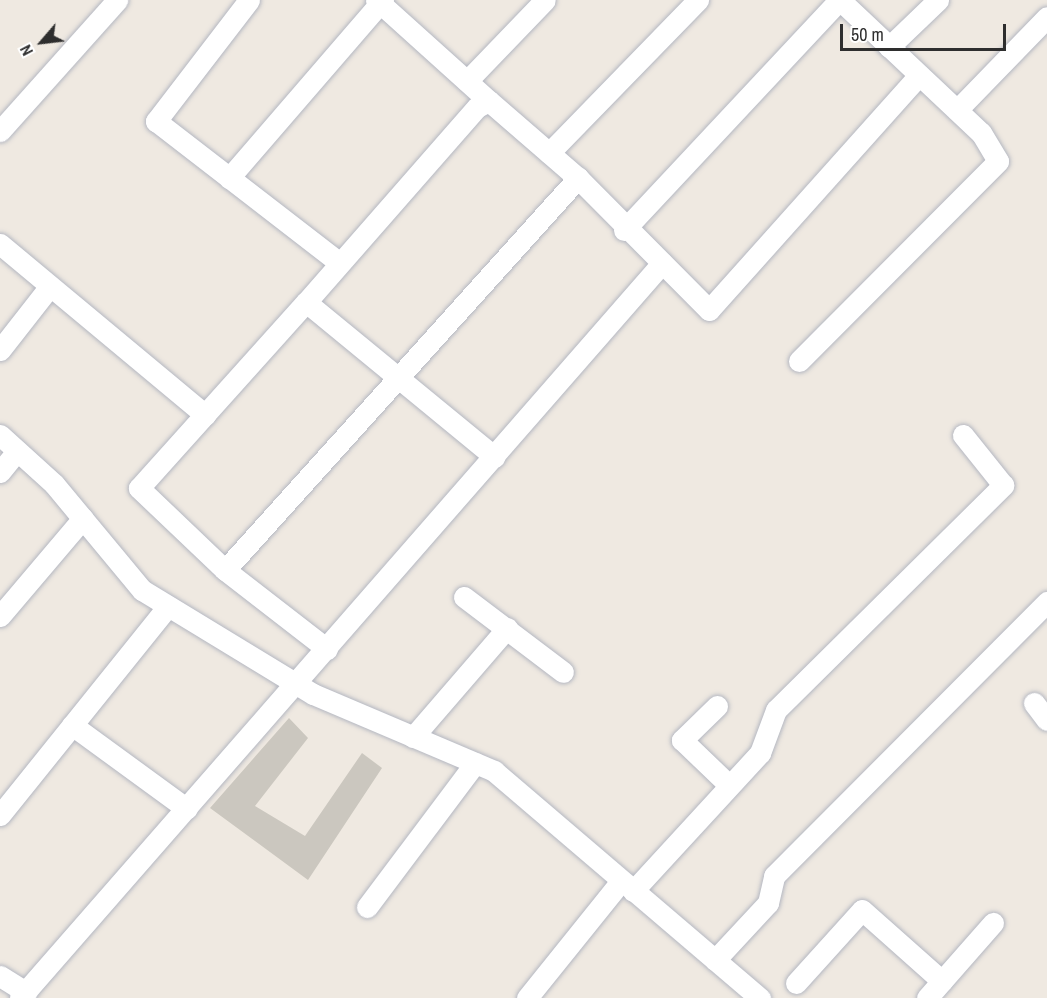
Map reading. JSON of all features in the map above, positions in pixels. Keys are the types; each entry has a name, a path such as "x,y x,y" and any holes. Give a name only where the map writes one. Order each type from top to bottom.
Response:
{"street":[{"path":"0,131 117,0"},
{"path":"249,0 156,121 340,263"},
{"path":"467,81 545,0"},
{"path":"549,153 698,0"},
{"path":"624,230 839,0 981,133 998,161 799,361"},
{"path":"889,47 938,0"},
{"path":"229,178 380,1 489,101 578,178 624,230 709,310 919,75"},
{"path":"957,110 1047,17"},
{"path":"327,650 225,570 139,488 477,107 489,101"},
{"path":"225,570 578,178"},
{"path":"0,244 205,415"},
{"path":"0,976 23,995 495,458 662,264"},
{"path":"0,350 50,286"},
{"path":"306,302 495,458"},
{"path":"0,435 82,518 142,590 296,685 494,771 760,998"},
{"path":"527,998 627,886 760,753 776,710 1003,485 963,435"},
{"path":"0,472 18,451"},
{"path":"0,616 82,518"},
{"path":"464,597 563,672"},
{"path":"715,960 768,903 774,876 795,853 1047,602"},
{"path":"0,815 168,606"},
{"path":"413,737 507,628"},
{"path":"1034,703 1047,720"},
{"path":"717,706 682,740 729,785"},
{"path":"72,725 187,809"},
{"path":"367,907 475,763"},
{"path":"796,982 862,910 942,981"},
{"path":"927,998 993,923"}],"building":[{"path":"289,718 308,738 255,806 305,836 362,753 382,768 308,880 210,808"}]}
